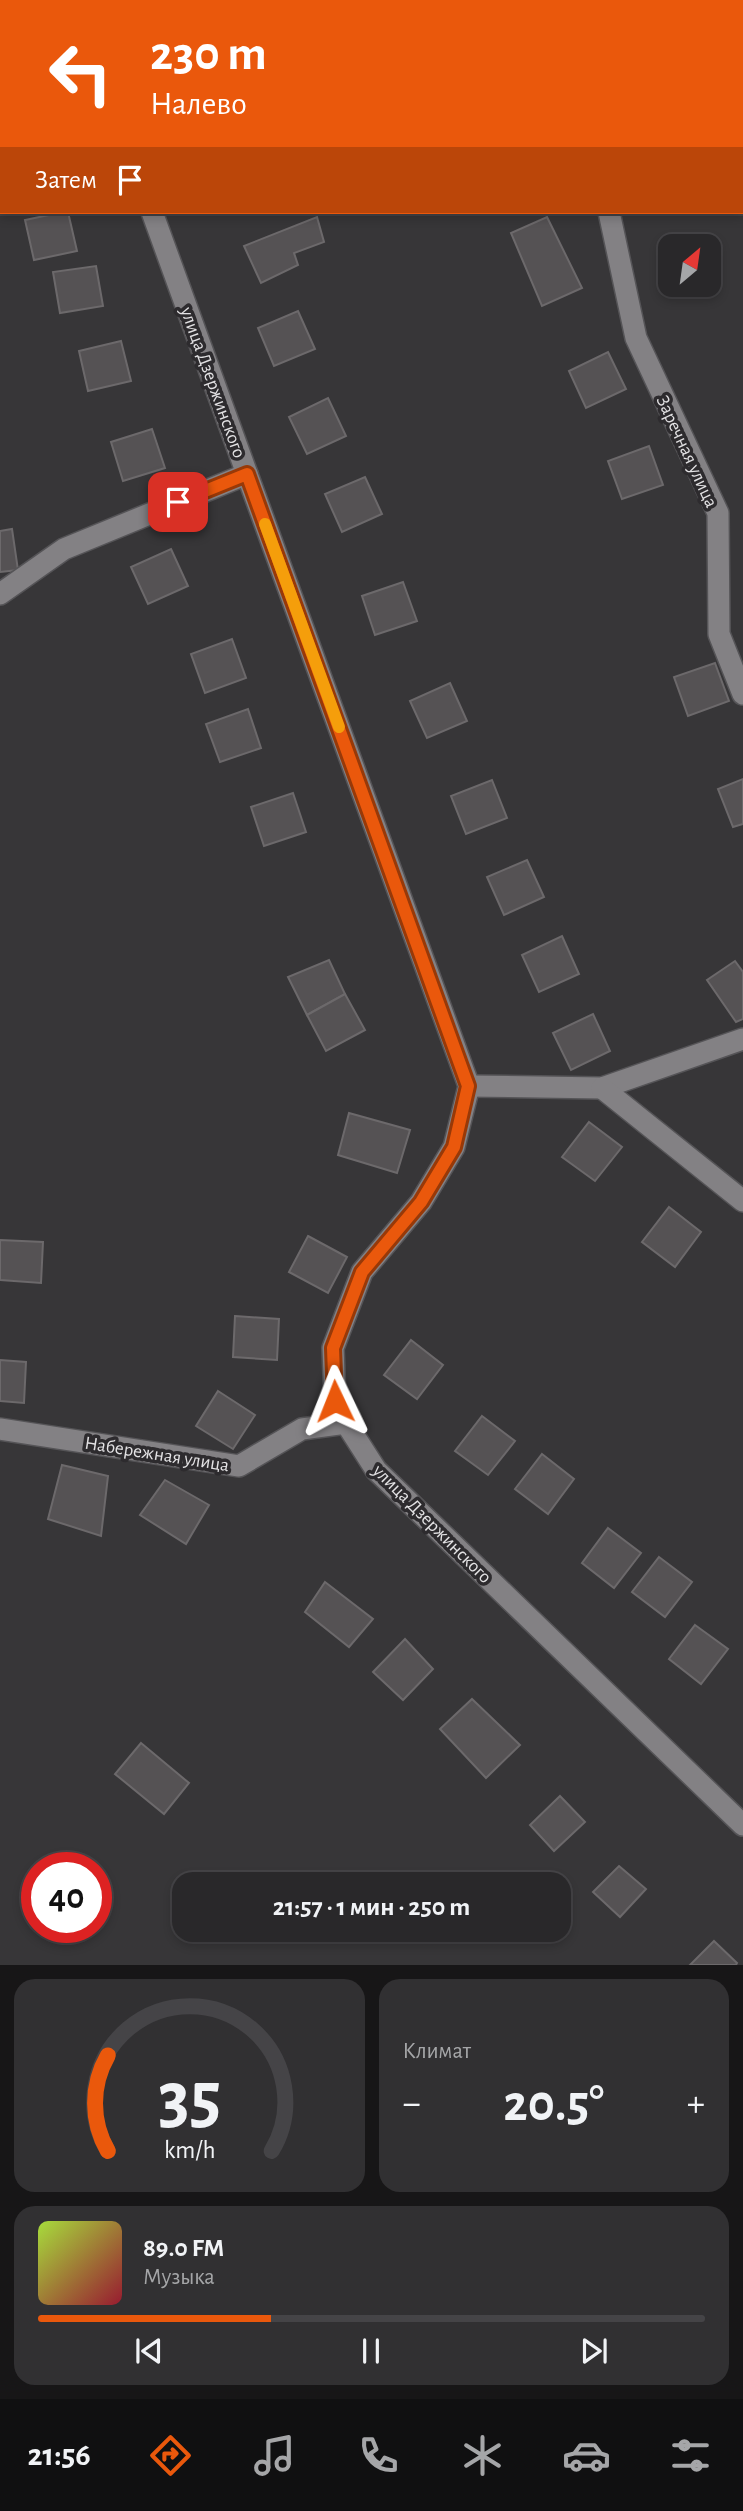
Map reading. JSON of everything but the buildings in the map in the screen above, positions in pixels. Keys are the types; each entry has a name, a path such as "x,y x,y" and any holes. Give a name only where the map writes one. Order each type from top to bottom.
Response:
{"street":[{"name":"улица Дзержинского","path":"153,214 468,1086 454,1147 421,1202 362,1272 333,1348 335,1401 376,1470 743,1825"},
{"name":"Заречная улица","path":"609,214 636,338 718,513 719,634 743,694"},
{"path":"0,594 64,550 247,474"},
{"path":"468,1086 602,1088 743,1039"},
{"path":"602,1088 743,1201"},
{"name":"Набережная улица","path":"0,1429 239,1466 302,1429 346,1423"}],"slow traffic":[{"path":"265,524 339,727"}],"route":[{"path":"178,502 247,474 468,1086 454,1147 421,1202 362,1272 333,1348 335,1401"}]}
